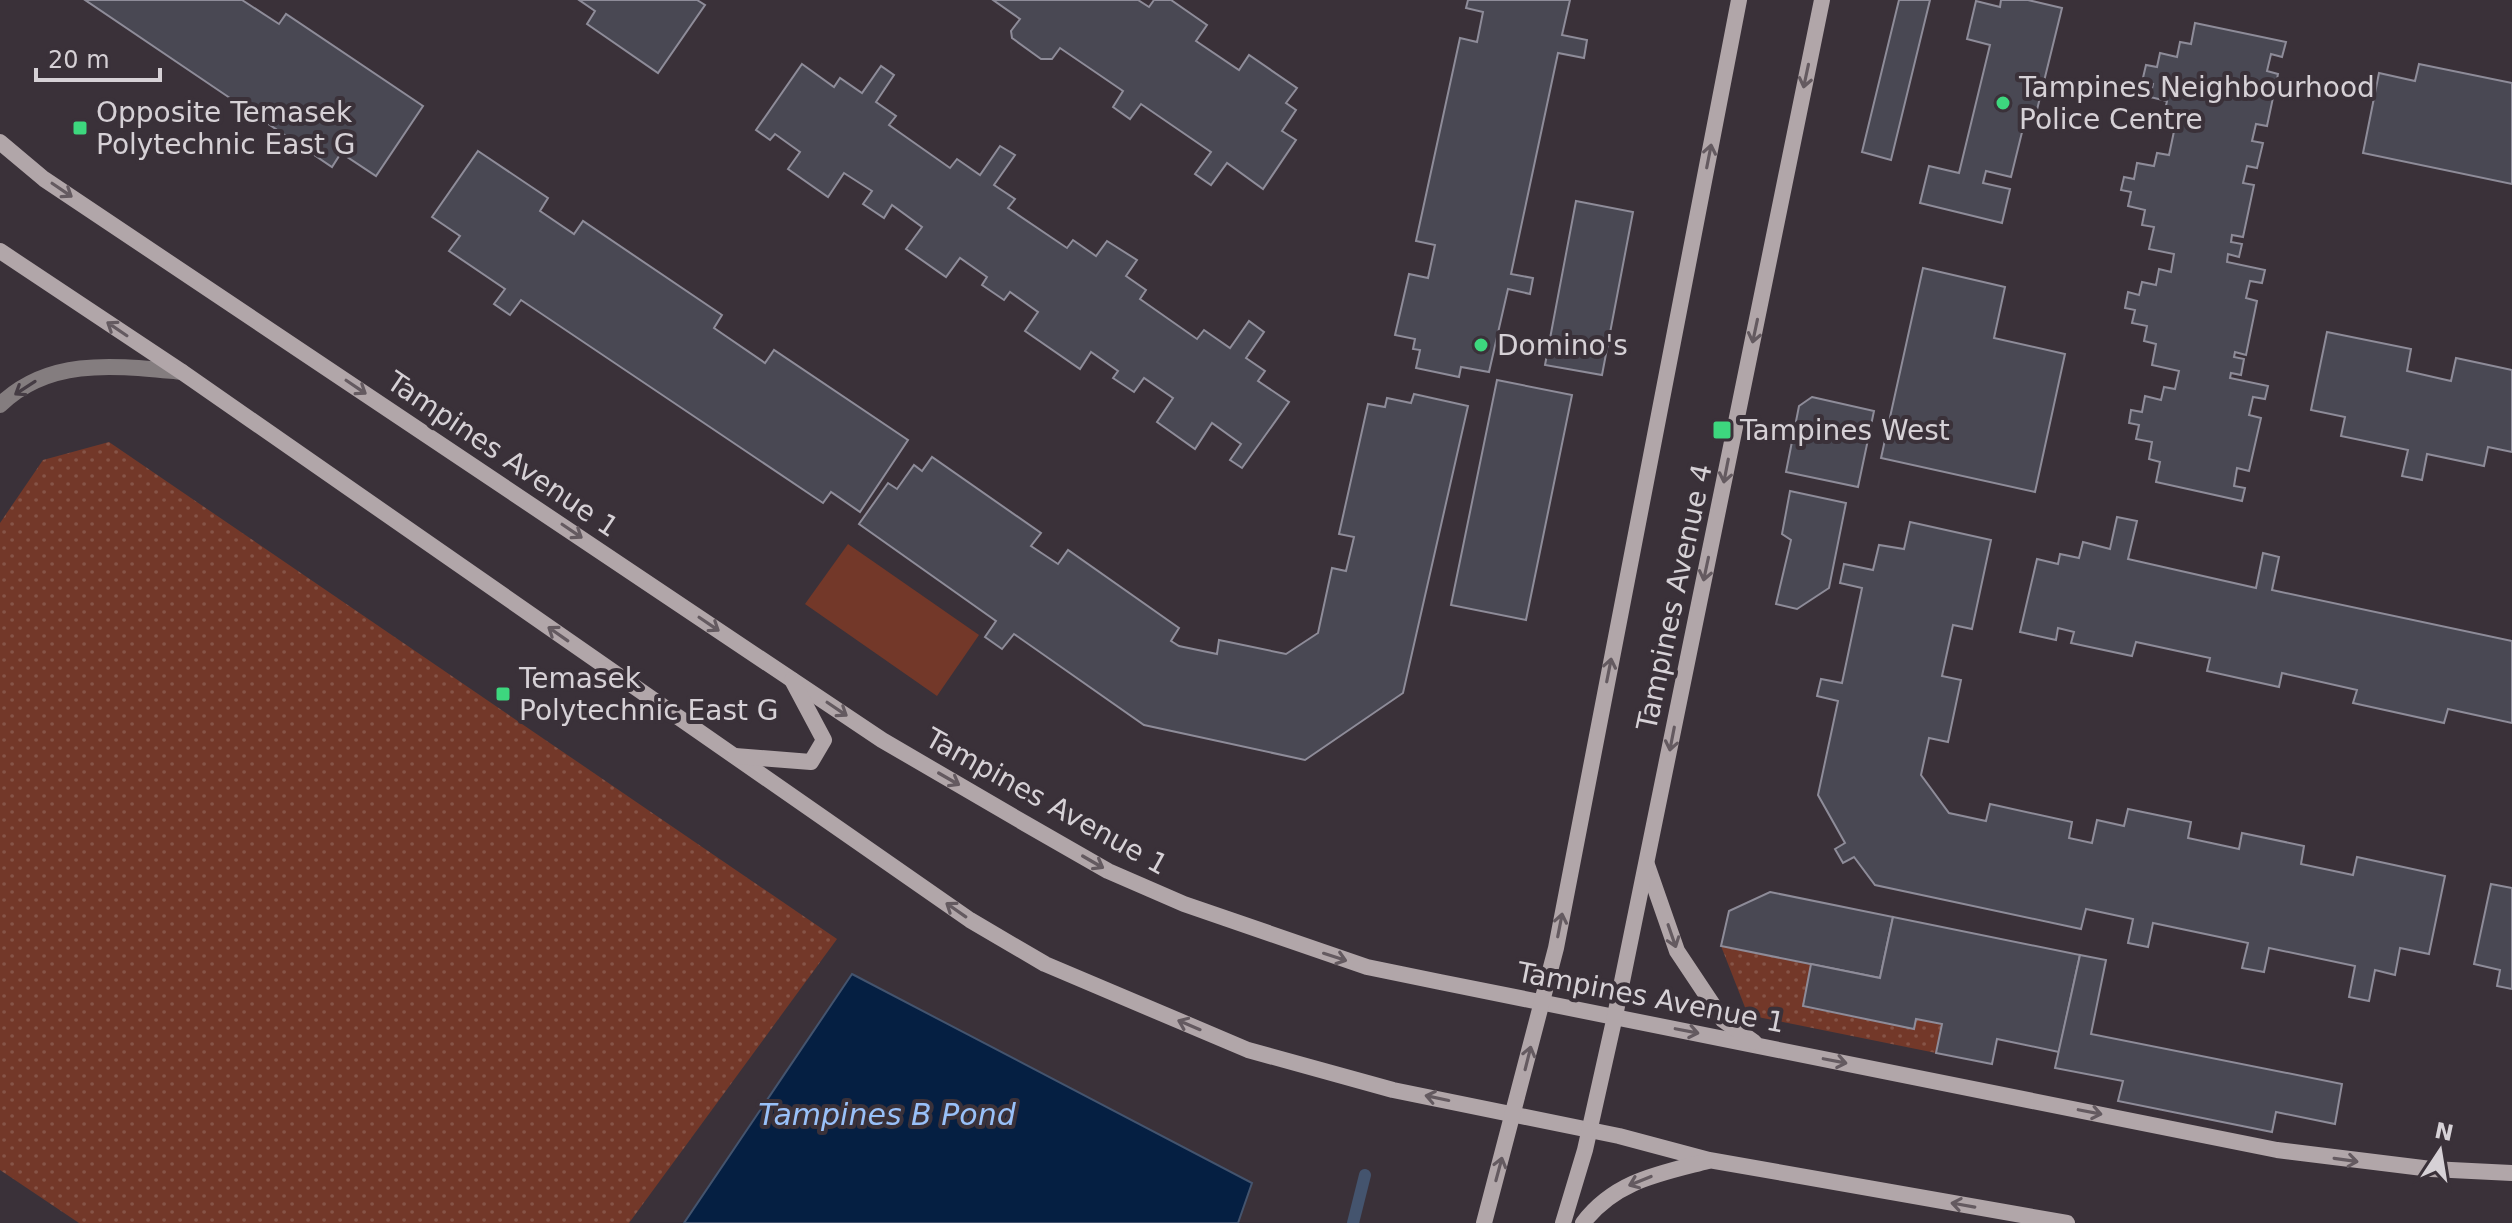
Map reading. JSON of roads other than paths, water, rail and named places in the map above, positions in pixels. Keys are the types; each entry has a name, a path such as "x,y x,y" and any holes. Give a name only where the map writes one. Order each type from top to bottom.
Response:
{"main road":[{"name":"Tampines Avenue 4","path":"1484,1223 1556,948 1739,0"},
{"name":"Tampines Avenue 4","path":"1563,1223 1589,1131 1615,1016 1822,0"},
{"name":"Tampines Avenue 1","path":"0,142 44,179 882,740 1108,871 1184,904 1367,967 2277,1150 2431,1169 2512,1173"},
{"path":"0,251 182,372 970,920 1045,964 1248,1050 1393,1090 1709,1160 2067,1223"},
{"path":"734,756 811,762 824,740 791,679"},
{"path":"1646,862 1677,951 1723,1020 1759,1046"},
{"path":"1583,1223 1610,1193 1648,1177 1709,1160"}],"street":[{"path":"0,405 48,372 103,365 182,372"}],"water":[{"name":"Tampines B Pond","path":"852,974 1252,1183 1238,1223 684,1223"}],"waterway":[{"path":"1353,1223 1365,1175"}],"place":[{"name":"Tampines Neighbourhood Police Centre","path":"2003,103"},
{"name":"Opposite Temasek Polytechnic East G","path":"80,128"},
{"name":"Domino's","path":"1481,345"},
{"name":"Tampines West","path":"1722,430"},
{"name":"Temasek Polytechnic East G","path":"503,694"}]}
